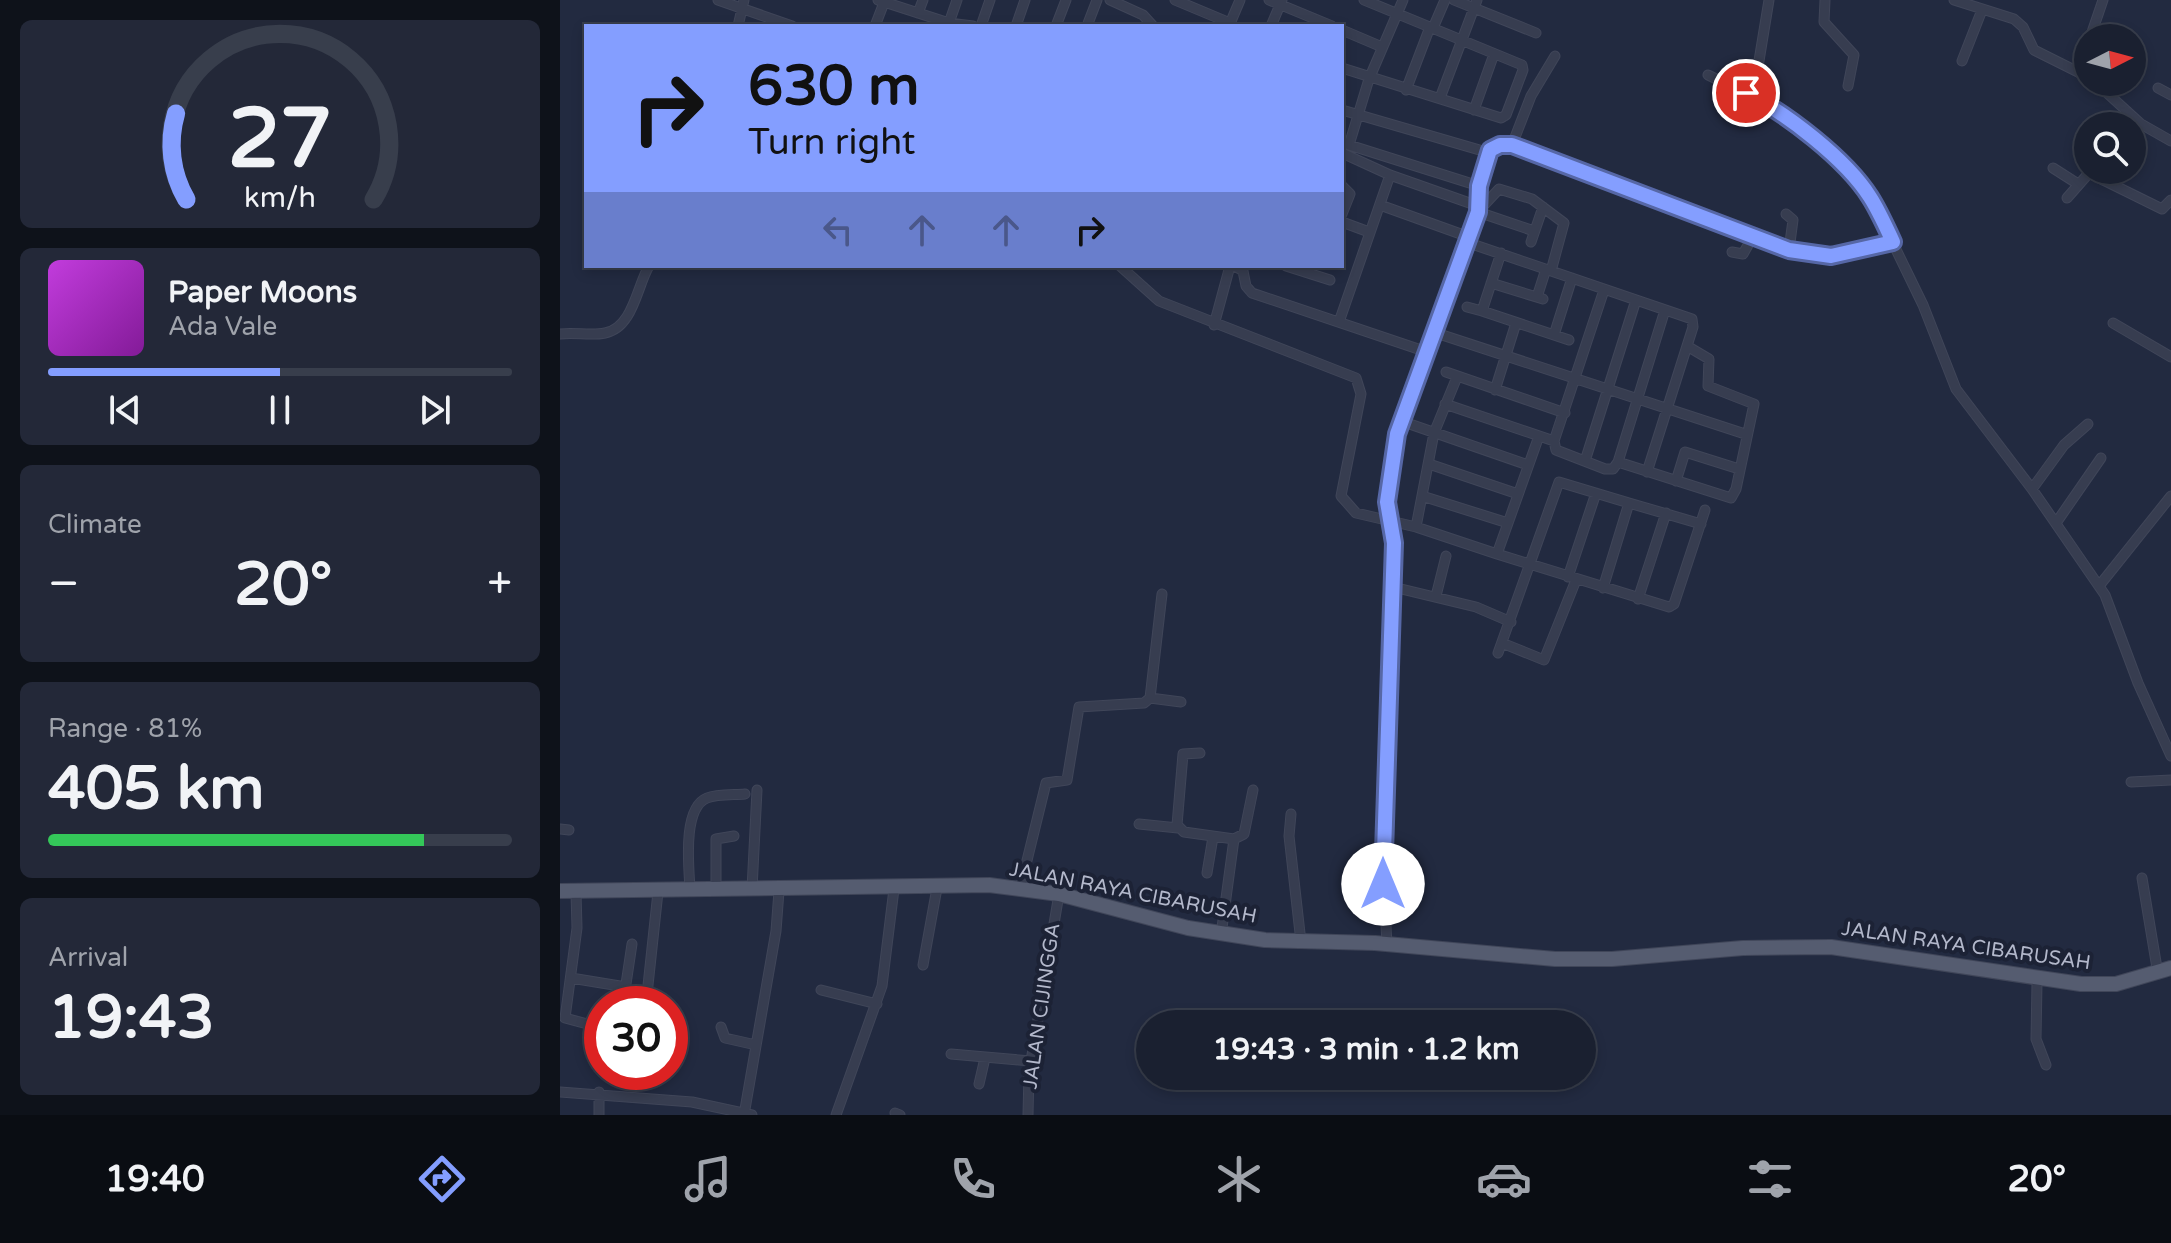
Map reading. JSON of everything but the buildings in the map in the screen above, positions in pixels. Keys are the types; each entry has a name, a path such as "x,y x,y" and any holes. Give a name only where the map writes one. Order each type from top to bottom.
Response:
{"main road":[{"name":"JALAN RAYA CIBARUSAH","path":"560,892 973,884 1059,896 1221,935 1301,942 1575,959 1743,948 1831,947 2081,984 2116,984 2165,973"},
{"name":"JALAN RAYA CIBARUSAH","path":"560,892 989,887 1059,896 1221,937 1301,945 1356,944"},
{"name":"JALAN RAYA CIBARUSAH","path":"1381,945 1507,960 1575,962 1743,951 1831,950 2037,983 2110,987 2165,973"}],"street":[{"path":"718,0 743,5 787,24"},
{"path":"918,13 923,0"},
{"path":"949,23 957,0"},
{"path":"982,24 990,0"},
{"path":"1017,24 1025,0"},
{"path":"1057,24 1066,0"},
{"path":"1088,24 1097,0"},
{"path":"1110,0 1143,15 1151,24"},
{"path":"1175,0 1230,24 1240,0"},
{"path":"1269,0 1281,2 1328,24"},
{"path":"1344,69 1504,118 1523,70 1522,65 1364,0"},
{"path":"1403,0 1356,115 1348,139 1351,147 1479,186"},
{"path":"1406,90 1445,0"},
{"path":"1454,0 1475,4 1536,33"},
{"path":"1758,99 1757,73 1769,0"},
{"path":"1825,0 1823,20 1854,55 1848,86"},
{"path":"1954,0 2014,19 2023,27 2034,50 2074,70"},
{"path":"2095,24 2103,0"},
{"path":"876,24 882,1 957,24"},
{"path":"1272,24 1281,2"},
{"path":"1440,98 1464,41 1475,4"},
{"path":"1962,61 1982,10"},
{"path":"1344,31 1382,47"},
{"path":"1474,110 1494,54"},
{"path":"1512,145 1531,96 1555,56"},
{"path":"1708,75 1758,99 1829,153 1870,196 1923,305 1956,389 2032,489 2099,586 2171,756"},
{"path":"2158,88 2171,95"},
{"path":"2110,96 2141,124 2170,137"},
{"path":"1344,111 1490,150 1500,145 1512,145 1789,250 1831,256 1893,242"},
{"path":"1381,945 1393,538 1381,519 1401,421 1478,209 1479,186 1490,150"},
{"path":"1344,154 1534,231"},
{"path":"2053,168 2074,181"},
{"path":"1339,322 1390,175"},
{"path":"2067,198 2078,184"},
{"path":"2113,184 2162,209 2171,200"},
{"path":"1344,188 1350,194 1344,209"},
{"path":"1478,209 1502,189 1532,199 1564,223 1540,298 1491,283"},
{"path":"1380,205 1501,253 1692,319 1693,327 1647,472"},
{"path":"1531,242 1543,207"},
{"path":"1786,214 1793,220 1789,250"},
{"path":"1344,223 1369,232"},
{"path":"1732,252 1743,254 1752,238"},
{"path":"1482,311 1501,253"},
{"path":"560,334 603,334 618,327 634,303 648,268"},
{"path":"1122,268 1159,301 1356,378 1361,394 1341,496 1356,513 1416,527 1663,607 1674,604 1705,510"},
{"path":"1239,268 1252,293 1427,352"},
{"path":"1214,325 1239,268"},
{"path":"1300,268 1321,271 1330,280"},
{"path":"1554,335 1572,278"},
{"path":"1604,290 1554,441 1556,450 1610,470 1618,462 1665,310"},
{"path":"1585,461 1636,300"},
{"path":"1467,307 1569,340"},
{"path":"1495,390 1516,323"},
{"path":"2113,323 2171,357"},
{"path":"1433,332 1745,434"},
{"path":"1618,462 1731,498 1736,489 1753,403 1708,386 1709,359 1687,346"},
{"path":"1446,372 1565,413"},
{"path":"1416,527 1434,433 1457,377"},
{"path":"1445,404 1554,441"},
{"path":"1401,421 1528,465"},
{"path":"2032,489 2064,445 2088,424"},
{"path":"1497,554 1539,436"},
{"path":"1676,481 1685,452 1739,469"},
{"path":"2056,523 2101,458"},
{"path":"1429,464 1518,494"},
{"path":"1596,493 1544,660 1500,648 1559,482 1701,524"},
{"path":"1422,496 1508,523"},
{"path":"2099,586 2171,496"},
{"path":"1603,588 1629,503"},
{"path":"1638,599 1666,513"},
{"path":"1436,596 1446,556"},
{"path":"1393,587 1436,596 1511,622"},
{"path":"1020,889 1046,783 1068,779 1079,707 1144,703 1150,698 1162,594"},
{"path":"1150,698 1181,702"},
{"path":"1178,828 1183,754 1200,753"},
{"path":"2131,782 2171,780"},
{"path":"752,889 757,790"},
{"path":"1139,824 1234,839 1244,834 1253,790"},
{"path":"690,889 690,825 699,804 706,798 745,794"},
{"path":"1291,814 1289,836 1301,942"},
{"path":"716,889 716,839 734,836"},
{"path":"1207,873 1213,837"},
{"path":"1221,935 1234,839"},
{"path":"2142,878 2165,973"},
{"path":"923,965 937,888"},
{"path":"836,1115 877,1004 894,889"},
{"path":"649,986 664,891"},
{"path":"560,1092 599,1092 692,1102 747,1114 776,931 779,891"},
{"path":"576,893 571,978 563,1016 584,1022"},
{"name":"JALAN CIJINGGA","path":"1028,1115 1031,1061 1059,896"},
{"path":"626,986 632,944"},
{"path":"571,978 620,986"},
{"path":"2037,983 2036,1039 2046,1065"},
{"path":"821,990 877,1004"},
{"path":"721,1027 725,1038 756,1045"},
{"path":"951,1054 1031,1061"},
{"path":"979,1084 985,1058"},
{"path":"599,1092 599,1115"}],"route":[{"path":"1383,884 1394,543 1387,511 1390,469 1401,421 1478,212 1479,186 1490,150 1500,145 1512,145 1675,210 1795,252 1831,256 1893,242 1870,196 1859,182 1829,153 1774,110 1746,93"}]}
